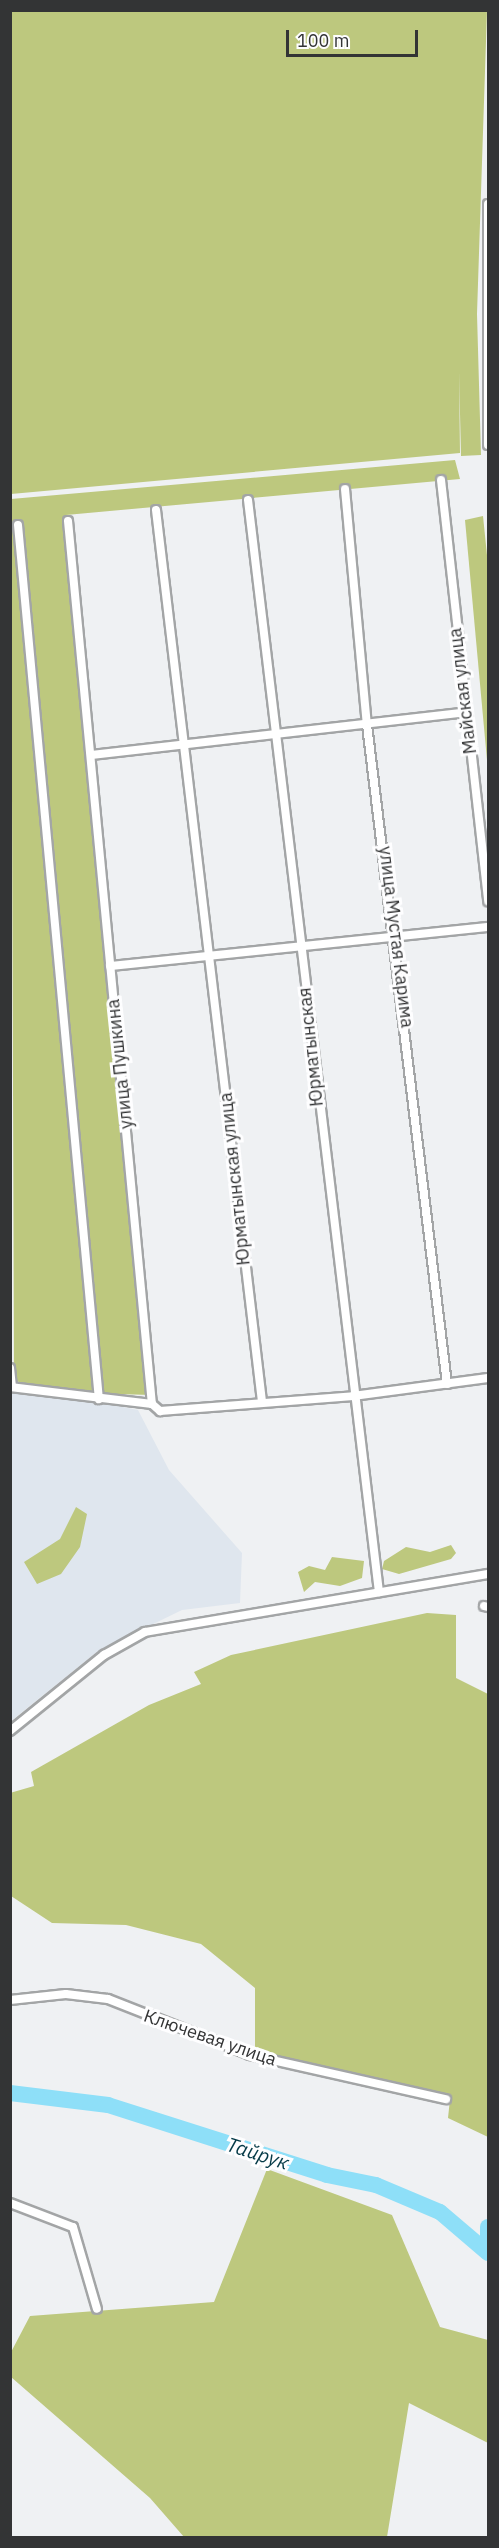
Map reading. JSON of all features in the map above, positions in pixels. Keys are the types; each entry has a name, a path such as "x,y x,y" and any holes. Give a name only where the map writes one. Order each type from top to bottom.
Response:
{"street":[{"path":"489,204 489,445"},
{"name":"Майская улица","path":"441,480 489,901"},
{"name":"улица Мустая Карима","path":"345,489 367,725 397,938 447,1384"},
{"name":"Юрматынская","path":"248,500 353,1396 379,1592"},
{"name":"Юрматынская улица","path":"156,510 262,1402"},
{"name":"улица Пушкина","path":"68,521 152,1404"},
{"path":"18,525 99,1399"},
{"path":"91,755 183,742 367,725 466,712"},
{"path":"111,966 300,944 397,938 489,927"},
{"path":"10,1368 11,1387 152,1404 160,1411 353,1396 489,1378"},
{"path":"10,1731 104,1655 145,1632 489,1574"},
{"name":"Ключевая улица","path":"10,2000 66,1994 108,1999 250,2055 446,2099"},
{"path":"10,2203 74,2227 97,2309"}],"shaded area":[{"path":"11,1385 138,1410 169,1470 242,1553 240,1603 182,1610 98,1651 11,1721"}],"green space":[{"path":"11,10 487,11 477,314 481,455 461,456 459,372 460,453 11,494"},
{"path":"455,460 460,479 66,515 152,1395 79,1393 14,1381 11,499"},
{"path":"483,516 488,565 488,771 465,520"},
{"path":"76,1507 87,1514 80,1547 61,1574 37,1584 24,1562 60,1539"},
{"path":"451,1545 456,1553 451,1559 399,1574 382,1569 384,1561 406,1547 430,1552"},
{"path":"332,1557 364,1561 362,1578 340,1586 315,1582 304,1592 298,1572 309,1566 325,1570"},
{"path":"427,1613 456,1615 456,1678 488,1694 488,2137 448,2118 450,2099 255,2053 255,1988 201,1944 126,1925 52,1923 11,1896 10,1793 34,1786 31,1772 149,1705 201,1684 194,1672 231,1655"},
{"path":"267,2169 392,2215 440,2327 488,2340 488,2443 409,2403 387,2537 184,2537 150,2498 11,2377 10,2354 30,2316 214,2302"}],"waterway":[{"name":"Тайрук","path":"10,2093 108,2105 327,2175 376,2185 440,2212 488,2253"},
{"name":"Тайрук","path":"488,2227 488,2242"}]}
